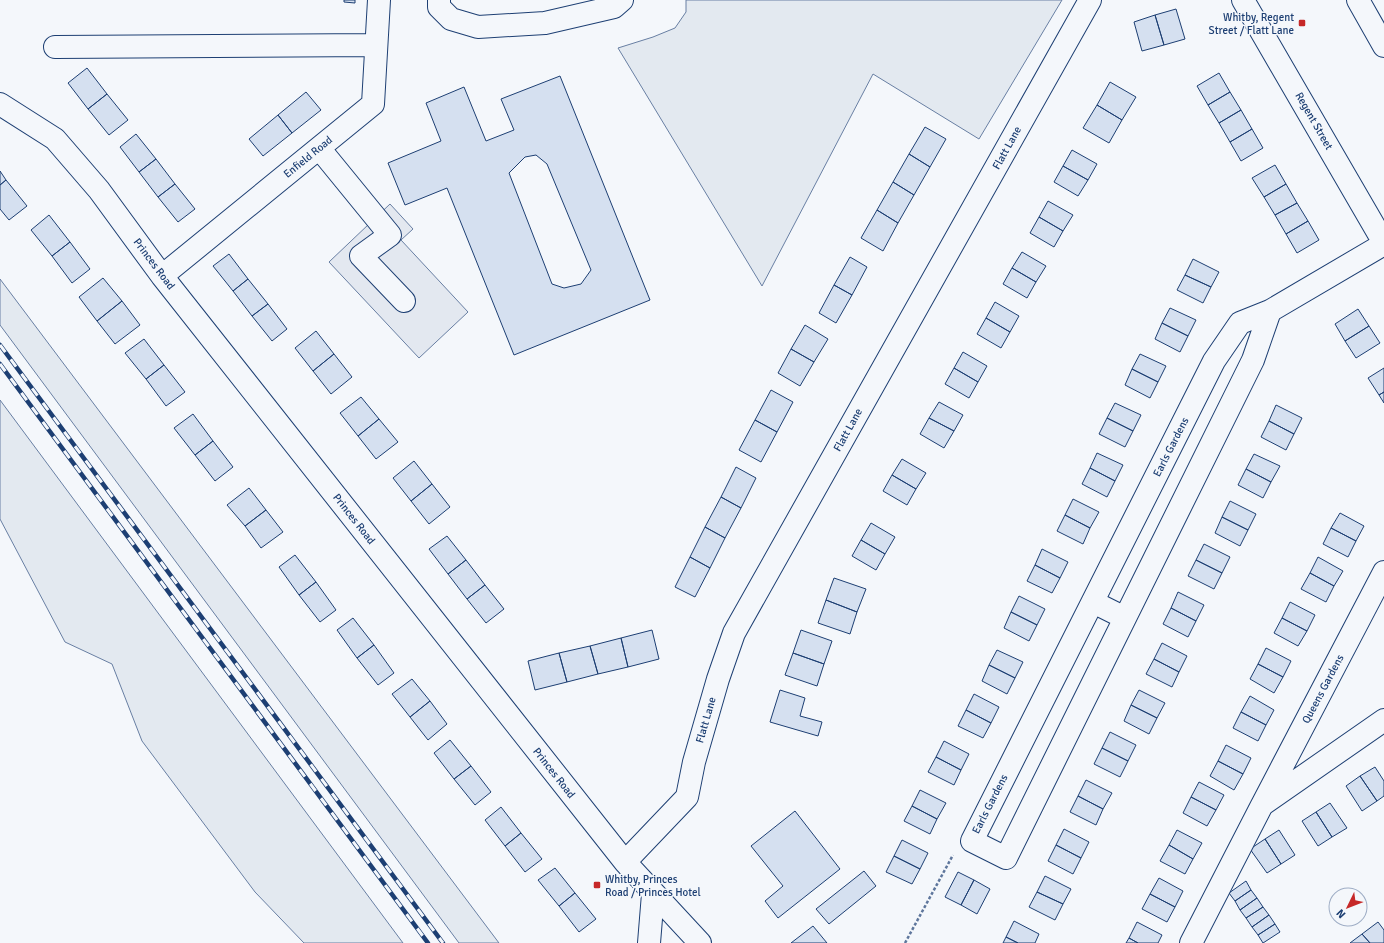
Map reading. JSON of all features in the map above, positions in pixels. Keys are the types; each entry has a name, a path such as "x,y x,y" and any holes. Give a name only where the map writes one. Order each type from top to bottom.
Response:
{"street":[{"name":"Enfield Road","path":"162,276 373,104 379,0"},
{"path":"439,0 439,7 450,19 478,26 545,23 614,7 622,0"},
{"name":"Flatt Lane","path":"625,862 687,797 694,762 718,679 734,634 1090,0"},
{"name":"Regent Street","path":"1243,0 1384,243"},
{"path":"1358,0 1384,46"},
{"path":"55,47 376,45"},
{"name":"Princes Road","path":"0,104 55,139 99,190 162,276 625,862 700,943"},
{"path":"319,148 390,235 361,256 404,301"},
{"name":"Earls Gardens","path":"1270,311 1254,360 1006,858 972,841 1214,361 1240,323 1270,311 1384,243"},
{"name":"Queens Gardens","path":"1191,943 1384,572"},
{"path":"1093,602 1125,618"},
{"name":"Queens Gardens","path":"1262,805 1384,720"},
{"path":"649,943 653,894"}],"path":[{"path":"905,943 955,851 972,841"}],"shaded area":[{"path":"686,0 1062,0 979,139 873,74 762,286 618,48 653,37 675,28 686,12"},
{"path":"390,204 413,229 401,240 468,312 419,358 329,262"},
{"path":"0,279 499,943 459,943 0,325"},
{"path":"0,400 403,943 304,943 255,892 142,741 112,664 65,642 0,519"}],"building":[{"path":"344,0 355,0 355,3 344,2"},
{"path":"1176,9 1185,39 1164,45 1155,15"},
{"path":"1155,15 1164,45 1142,51 1134,22"},
{"path":"87,68 107,94 88,109 68,83"},
{"path":"1219,73 1230,92 1208,105 1197,86"},
{"path":"560,76 650,300 514,355 447,188 405,205 388,163 441,141 426,103 464,87 486,141 514,130 501,99","holes":["536,155 547,164 591,270 581,284 564,288 552,284 509,173 525,157"]},
{"path":"1110,82 1136,97 1122,120 1097,105"},
{"path":"306,92 321,110 292,133 278,115"},
{"path":"1230,92 1241,110 1219,123 1208,105"},
{"path":"107,94 128,120 109,135 88,109"},
{"path":"1097,105 1122,120 1109,143 1083,128"},
{"path":"1241,110 1252,129 1230,142 1219,123"},
{"path":"278,115 292,133 263,156 249,139"},
{"path":"925,127 946,139 930,167 909,154"},
{"path":"1252,129 1263,148 1241,161 1230,142"},
{"path":"136,134 156,159 139,172 120,147"},
{"path":"1072,150 1097,164 1088,180 1063,166"},
{"path":"909,154 930,167 914,195 893,182"},
{"path":"156,159 175,184 158,197 139,172"},
{"path":"1275,165 1286,184 1264,197 1252,178"},
{"path":"1063,166 1088,180 1078,196 1054,182"},
{"path":"0,171 6,180 0,185"},
{"path":"6,180 27,206 9,220 0,209 0,185"},
{"path":"893,182 914,195 898,223 877,210"},
{"path":"175,184 195,209 178,222 158,197"},
{"path":"1286,184 1297,203 1275,215 1264,197"},
{"path":"1048,201 1073,215 1063,231 1039,217"},
{"path":"1297,203 1308,221 1286,234 1275,215"},
{"path":"877,210 898,223 883,251 861,238"},
{"path":"49,215 70,242 52,256 31,230"},
{"path":"1039,217 1063,231 1054,247 1030,233"},
{"path":"1308,221 1319,240 1297,253 1286,234"},
{"path":"70,242 90,269 72,283 52,256"},
{"path":"1022,252 1046,266 1036,282 1012,268"},
{"path":"229,254 248,279 233,291 213,266"},
{"path":"850,257 867,267 852,295 834,285"},
{"path":"1193,259 1219,272 1211,287 1185,275"},
{"path":"1012,268 1036,282 1027,298 1003,284"},
{"path":"1185,275 1211,287 1203,303 1177,290"},
{"path":"103,278 122,301 97,321 79,297"},
{"path":"248,279 268,304 252,316 233,291"},
{"path":"834,285 852,295 836,323 819,313"},
{"path":"122,301 140,325 115,344 97,321"},
{"path":"995,302 1019,316 1010,332 986,318"},
{"path":"268,304 287,329 272,341 252,316"},
{"path":"1170,308 1196,320 1188,336 1162,323"},
{"path":"1358,309 1369,326 1345,341 1335,324"},
{"path":"986,318 1010,332 1001,348 977,334"},
{"path":"1162,323 1188,336 1180,352 1155,339"},
{"path":"805,325 828,339 814,362 791,349"},
{"path":"1369,326 1380,343 1356,358 1345,341"},
{"path":"316,331 334,354 313,371 295,348"},
{"path":"144,339 164,365 146,379 125,353"},
{"path":"791,349 814,362 800,386 778,373"},
{"path":"963,352 987,366 978,382 954,368"},
{"path":"334,354 352,377 331,394 313,371"},
{"path":"1140,354 1166,366 1158,382 1132,369"},
{"path":"164,365 185,392 166,406 146,379"},
{"path":"954,368 978,382 969,398 945,384"},
{"path":"1384,368 1384,392 1379,395 1368,378"},
{"path":"1132,369 1158,382 1150,398 1125,385"},
{"path":"771,390 793,402 777,432 755,420"},
{"path":"1384,392 1384,403 1379,395"},
{"path":"361,397 379,419 358,436 340,413"},
{"path":"939,402 963,415 954,431 929,418"},
{"path":"1115,403 1141,415 1133,431 1107,418"},
{"path":"1276,405 1302,418 1294,434 1269,421"},
{"path":"193,414 213,441 195,455 174,428"},
{"path":"929,418 954,431 944,448 920,434"},
{"path":"1107,418 1133,431 1125,447 1099,434"},
{"path":"379,419 398,442 376,459 358,436"},
{"path":"755,420 777,432 761,462 739,450"},
{"path":"1269,421 1294,434 1286,450 1261,437"},
{"path":"213,441 233,467 215,481 195,455"},
{"path":"1097,453 1123,465 1115,481 1090,468"},
{"path":"1254,454 1280,466 1271,482 1246,469"},
{"path":"902,459 926,473 916,489 892,475"},
{"path":"414,461 432,484 411,501 393,478"},
{"path":"736,467 756,478 741,508 721,497"},
{"path":"1090,468 1115,481 1107,497 1082,484"},
{"path":"1246,469 1271,482 1263,498 1238,485"},
{"path":"892,475 916,489 907,505 883,491"},
{"path":"432,484 450,507 429,524 411,501"},
{"path":"249,488 266,510 245,526 227,505"},
{"path":"721,497 741,508 725,538 705,527"},
{"path":"1073,499 1099,512 1090,528 1065,515"},
{"path":"1230,501 1256,514 1248,530 1222,517"},
{"path":"266,510 283,532 261,548 245,526"},
{"path":"1340,513 1364,526 1356,541 1331,528"},
{"path":"1065,515 1090,528 1083,544 1057,531"},
{"path":"1222,517 1248,530 1240,546 1215,533"},
{"path":"871,523 895,537 885,554 861,540"},
{"path":"705,527 725,538 710,568 690,557"},
{"path":"1331,528 1356,541 1348,557 1323,544"},
{"path":"447,536 466,560 448,574 429,549"},
{"path":"861,540 885,554 876,570 852,556"},
{"path":"1204,544 1230,557 1222,573 1196,560"},
{"path":"1042,549 1068,562 1060,578 1035,565"},
{"path":"295,555 316,582 299,595 279,567"},
{"path":"690,557 710,568 695,597 675,587"},
{"path":"1318,557 1343,571 1334,586 1310,573"},
{"path":"466,560 485,585 467,599 448,574"},
{"path":"1196,560 1222,573 1214,589 1188,576"},
{"path":"1035,565 1060,578 1052,593 1027,581"},
{"path":"1310,573 1334,586 1326,602 1301,589"},
{"path":"834,578 866,589 857,612 826,600"},
{"path":"316,582 336,610 320,622 299,595"},
{"path":"485,585 504,609 486,623 467,599"},
{"path":"1178,592 1204,605 1196,621 1171,608"},
{"path":"1019,596 1045,609 1037,625 1011,612"},
{"path":"826,600 857,612 850,634 818,623"},
{"path":"1290,602 1315,615 1307,631 1282,618"},
{"path":"1171,608 1196,621 1188,637 1163,624"},
{"path":"1011,612 1037,625 1029,641 1004,628"},
{"path":"353,618 374,645 357,658 337,630"},
{"path":"1282,618 1307,631 1298,646 1274,633"},
{"path":"652,630 659,659 628,667 621,638"},
{"path":"801,630 832,641 824,664 793,653"},
{"path":"621,638 628,667 598,674 590,646"},
{"path":"1162,643 1187,656 1179,672 1154,659"},
{"path":"374,645 394,673 378,685 357,658"},
{"path":"590,646 598,674 567,682 559,653"},
{"path":"1266,648 1291,661 1283,677 1258,664"},
{"path":"997,650 1023,662 1015,678 989,665"},
{"path":"559,653 567,682 535,690 528,661"},
{"path":"793,653 824,664 817,686 785,675"},
{"path":"1154,659 1179,672 1172,687 1146,674"},
{"path":"1258,664 1283,677 1274,693 1250,679"},
{"path":"989,665 1015,678 1007,694 982,681"},
{"path":"412,679 430,701 410,717 392,694"},
{"path":"780,690 805,698 800,716 822,722 818,736 770,722"},
{"path":"1139,690 1165,703 1157,718 1131,705"},
{"path":"974,694 999,707 991,723 966,710"},
{"path":"1250,696 1274,710 1266,725 1241,712"},
{"path":"430,701 447,724 428,740 410,717"},
{"path":"1131,705 1157,718 1149,734 1124,721"},
{"path":"966,710 991,723 983,738 958,726"},
{"path":"1241,712 1266,725 1258,741 1233,728"},
{"path":"1110,732 1136,745 1128,761 1102,748"},
{"path":"450,740 471,766 454,779 434,753"},
{"path":"944,741 969,754 961,770 936,757"},
{"path":"1226,745 1251,758 1243,774 1218,761"},
{"path":"1102,748 1128,761 1120,777 1094,764"},
{"path":"936,757 961,770 954,785 928,772"},
{"path":"1218,761 1243,774 1234,790 1210,776"},
{"path":"471,766 491,792 475,805 454,779"},
{"path":"1375,767 1384,781 1384,796 1377,801 1360,776"},
{"path":"1360,776 1377,801 1362,811 1346,786"},
{"path":"1086,780 1112,793 1103,809 1078,796"},
{"path":"1199,782 1224,795 1216,810 1191,797"},
{"path":"920,790 946,803 937,819 912,806"},
{"path":"1078,796 1103,809 1096,825 1070,812"},
{"path":"1191,797 1216,810 1207,826 1183,813"},
{"path":"1330,803 1347,828 1332,837 1316,812"},
{"path":"912,806 937,819 930,834 904,821"},
{"path":"501,807 521,833 505,846 485,820"},
{"path":"795,811 840,869 778,918 765,901 783,886 751,846"},
{"path":"1316,812 1332,837 1318,846 1302,821"},
{"path":"1064,829 1089,842 1081,858 1056,845"},
{"path":"1177,830 1202,843 1193,859 1169,845"},
{"path":"1279,830 1295,855 1281,864 1265,839"},
{"path":"521,833 542,859 525,872 505,846"},
{"path":"1265,839 1281,864 1267,873 1250,849"},
{"path":"902,840 928,853 920,869 894,856"},
{"path":"1056,845 1081,858 1073,874 1048,861"},
{"path":"1169,845 1193,859 1185,874 1160,861"},
{"path":"894,856 920,869 912,884 886,872"},
{"path":"555,868 575,893 559,906 538,880"},
{"path":"864,871 876,886 829,924 816,909"},
{"path":"958,872 974,880 961,905 945,897"},
{"path":"1045,876 1071,889 1063,904 1037,892"},
{"path":"1159,878 1183,891 1175,907 1150,894"},
{"path":"974,880 990,889 977,914 961,905"},
{"path":"1246,881 1251,890 1235,901 1229,893"},
{"path":"1251,890 1257,898 1240,910 1235,901"},
{"path":"1037,892 1063,904 1055,920 1029,907"},
{"path":"575,893 596,919 579,932 559,906"},
{"path":"1150,894 1175,907 1167,922 1142,909"},
{"path":"1257,898 1263,907 1246,918 1240,910"},
{"path":"1263,907 1269,915 1252,927 1246,918"},
{"path":"1269,915 1275,924 1258,935 1252,927"},
{"path":"1014,921 1039,934 1035,943 1018,943 1006,937"},
{"path":"1137,922 1162,935 1158,943 1138,943 1129,938"},
{"path":"1378,922 1384,930 1384,943 1370,943 1362,934"},
{"path":"1275,924 1280,932 1263,943 1258,935"},
{"path":"813,926 827,943 791,943"},
{"path":"1362,934 1370,943 1350,943"},
{"path":"1006,937 1018,943 1003,943"},
{"path":"1129,938 1138,943 1126,943"}],"railway":[{"path":"0,345 443,943"},
{"path":"0,364 428,943"}],"place":[{"name":"Whitby, Regent Street / Flatt Lane","path":"1302,23"},
{"name":"Whitby, Princes Road / Princes Hotel","path":"597,885"}]}
